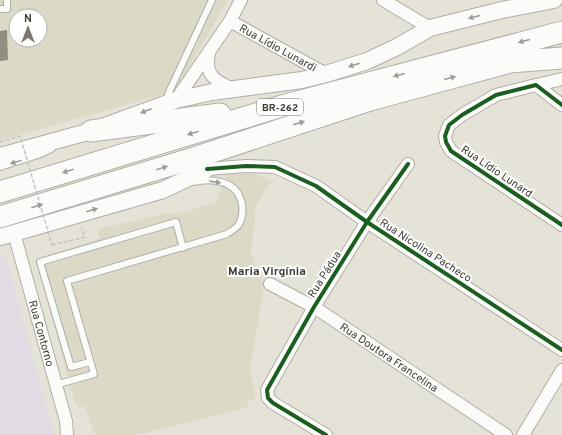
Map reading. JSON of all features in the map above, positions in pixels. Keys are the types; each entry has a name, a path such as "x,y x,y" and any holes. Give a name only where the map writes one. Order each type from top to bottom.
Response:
{"highway":[{"name":"BR-262","path":"0,192 282,106 562,32"},
{"name":"BR-262","path":"0,217 202,163 279,130 370,100 510,62 562,50"},
{"path":"510,62 562,58"},
{"path":"91,131 282,106"},
{"path":"0,181 48,177"}],"main road":[{"path":"0,156 91,131 171,102 212,92 302,80 326,74 367,61 397,47 430,28 506,5 554,0"},
{"path":"7,235 163,190 202,163"}],"street":[{"path":"171,102 230,21 242,0"},
{"path":"383,0 430,28"},
{"name":"Rua Lídio Lunardi","path":"230,21 326,74"},
{"path":"209,51 207,64 211,74 218,81 233,89"},
{"name":"Rua Lídio Lunard","path":"562,79 539,88 496,95 462,115 449,125 445,136 446,142 451,151 562,225"},
{"path":"539,88 562,105"},
{"name":"Rua Nicolina Pacheco","path":"202,163 275,167 316,186 367,222 562,350"},
{"name":"Rua Pádua","path":"326,435 273,403 268,398 267,390 270,382 314,307 367,222 408,164"},
{"name":"Rua Contorno","path":"7,235 56,385 66,421 67,435"},
{"name":"Rua Doutora Francelina","path":"270,284 314,307 506,435"},
{"path":"523,435 562,370"}],"lane":[{"path":"0,10 7,9 6,0"},
{"path":"171,102 169,92 212,0"},
{"path":"0,167 38,155 91,131"},
{"path":"56,385 94,374 67,282 228,234 239,224 243,210 240,196 230,185 215,181 201,180 163,190"},
{"path":"90,362 71,367 40,262 176,222 183,248"}],"path":[{"path":"0,142 20,136 52,245 85,236 82,228 76,229"},
{"path":"49,237 56,235"}],"shaded area":[{"path":"0,0 228,0 175,91 0,140"},
{"path":"253,173 271,181 256,205 251,254 264,288 250,368 256,399 249,400 246,408 137,435 95,435 85,407 79,407 74,401 37,258 99,239 98,229 159,215 185,212 216,202 226,175"},
{"path":"5,255 54,435 0,435 0,256"}],"building":[{"path":"7,30 8,60 0,61 0,31"}],"cycle path":[{"path":"562,105 536,85 496,95 462,115 449,125 445,136 446,142 451,151 562,225"},
{"path":"326,435 273,403 268,398 267,390 314,307 367,222 408,164"},
{"path":"207,169 246,166 275,167 316,186 367,222 562,350"}],"district":[{"name":"Maria Virgínia","path":"267,271"}]}
